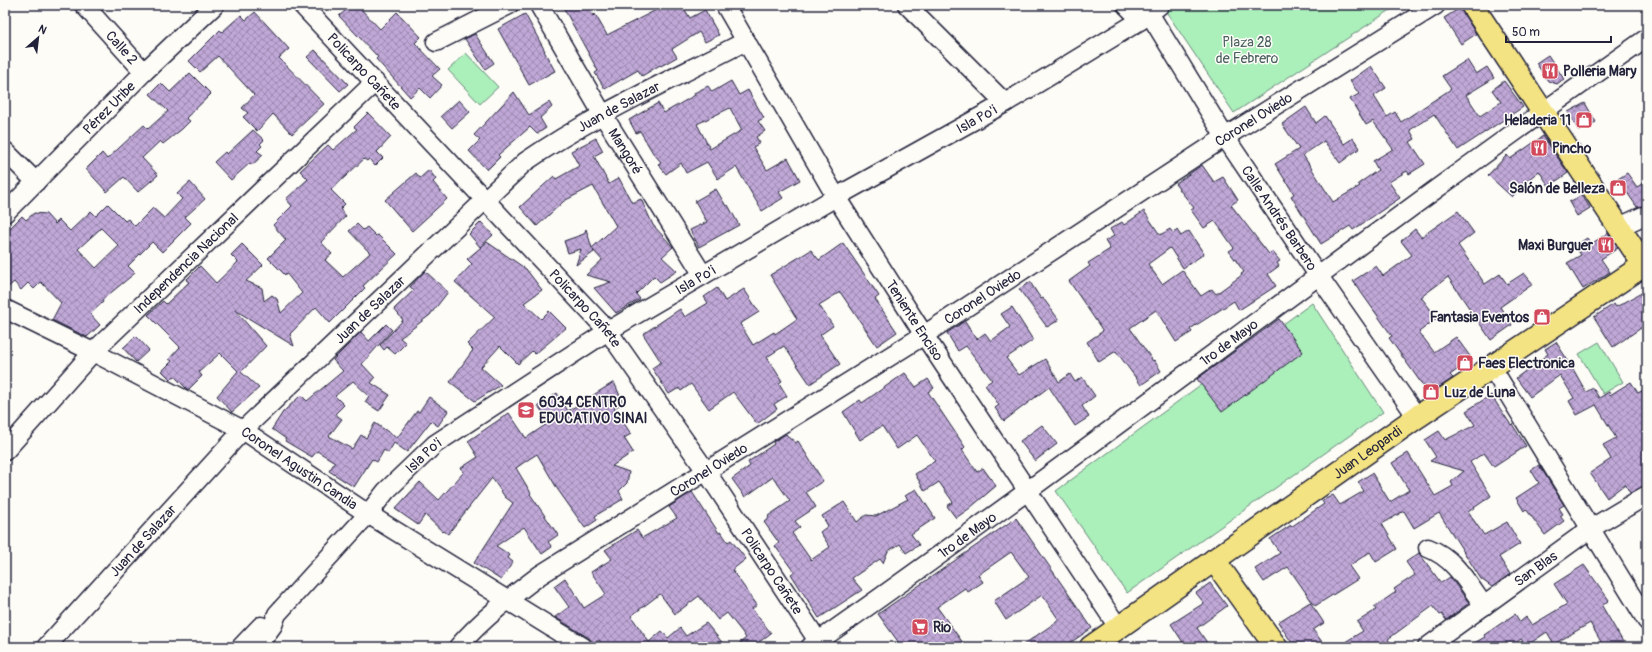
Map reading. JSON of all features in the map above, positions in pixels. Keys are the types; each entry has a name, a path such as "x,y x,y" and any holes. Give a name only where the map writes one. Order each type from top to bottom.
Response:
{"main road":[{"path":"1472,5 1645,264"},
{"name":"Juan Leopardi","path":"1091,647 1417,417 1645,264"},
{"path":"1214,560 1276,647"}],"street":[{"name":"Calle 2","path":"84,5 144,72"},
{"name":"Pérez Uribe","path":"5,213 144,72 215,5"},
{"name":"Policarpo Cañete","path":"302,5 608,331 706,470 817,645"},
{"path":"436,42 509,5"},
{"name":"Mangoré","path":"539,5 603,115 703,275"},
{"name":"Teniente Enciso","path":"725,5 836,197 924,335 1118,627"},
{"path":"907,5 1005,103"},
{"name":"Calle Andrés Barbero","path":"1126,5 1150,13 1225,137 1318,275 1417,417"},
{"name":"Coronel Oviedo","path":"458,647 508,599 540,574 924,335 1225,137 1436,5"},
{"name":"Isla Po'i","path":"257,647 273,624 277,614 368,514 386,491 435,444 608,331 836,197 1005,103 1150,13"},
{"name":"1ro de Mayo","path":"817,645 1542,111 1647,38"},
{"name":"Juan de Salazar","path":"46,647 243,430 525,162 544,148 603,115 746,41"},
{"name":"Independencia Nacional","path":"5,451 93,352 375,82"},
{"path":"5,151 36,182"},
{"path":"1619,227 1643,216"},
{"name":"Coronel Agustin Candia","path":"5,310 93,352 243,430 368,514 508,599 583,647"},
{"path":"1491,366 1647,621"},
{"name":"San Blas","path":"1427,647 1590,530 1647,495"},
{"path":"1428,548 1441,554 1454,565 1484,606"},
{"name":"Isla Po'i","path":"241,647 271,617 277,614"}],"green space":[{"name":"Plaza 28 de Febrero","path":"1174,5 1398,5 1234,113 1165,10"},
{"path":"466,53 498,87 480,104 448,70"},
{"path":"1312,303 1383,412 1127,593 1056,491"},
{"path":"1599,342 1623,382 1603,394 1579,354"}],"building":[{"path":"339,5 357,5 380,29 397,12 421,37 415,43 440,69 432,76 442,85 430,98 420,88 410,97 376,59 378,57 339,16 345,11"},
{"path":"562,5 588,5 593,16 595,14 607,35 666,5 682,5 690,18 705,10 719,35 705,42 699,32 672,49 677,57 642,76 638,70 605,89 595,73 598,71"},
{"path":"1460,8 1476,34 1461,44 1444,18"},
{"path":"255,12 289,49 279,58 324,104 292,134 273,114 257,131 243,117 248,113 242,108 254,95 218,56 200,72 189,61 220,30 222,32 241,15 246,20"},
{"path":"525,14 555,71 529,85 498,29"},
{"path":"475,34 494,63 485,69 465,39"},
{"path":"315,50 348,84 340,91 307,57"},
{"name":"Polleria Mary","path":"1548,55 1564,79 1557,84 1548,81 1536,63"},
{"path":"1467,60 1476,74 1487,67 1494,78 1466,95 1480,116 1501,102 1492,90 1504,81 1523,107 1458,150 1434,114 1410,130 1415,139 1410,142 1425,164 1409,174 1407,171 1389,182 1400,198 1353,230 1350,226 1321,244 1291,196 1294,194 1275,164 1299,149 1282,124 1306,107 1316,123 1325,116 1344,144 1353,138 1360,148 1340,163 1324,141 1303,155 1333,202 1360,186 1358,184 1378,170 1373,161 1393,149 1373,121 1366,125 1350,99 1359,94 1350,81 1371,66 1386,88 1374,96 1387,117 1395,112 1401,122 1451,89 1442,76"},
{"path":"190,73 211,94 186,118 190,121 182,129 163,144 160,141 142,158 158,175 138,192 124,177 107,192 86,169 102,153 107,159 144,125 148,129 168,111 150,94 161,83 170,92"},
{"path":"731,81 739,95 748,90 764,118 758,121 765,131 756,137 760,143 753,147 767,170 788,158 800,180 779,192 783,198 762,211 736,167 718,179 707,162 686,173 681,163 666,174 658,164 661,162 653,153 640,131 636,133 629,120 658,103 664,113 695,95 694,93 708,86 712,92","holes":["730,108 742,130 710,149 697,124"]},
{"path":"514,92 529,115 549,102 552,107 540,118 546,128 537,134 530,127 498,155 500,157 487,170 469,151 480,140 474,135"},
{"path":"459,100 470,112 452,128 441,116"},
{"name":"Heladeria 11","path":"1585,103 1596,122 1579,131 1568,112"},
{"path":"368,113 391,137 377,152 383,158 375,166 369,159 367,161 364,159 331,190 345,204 340,209 346,216 321,242 332,254 325,260 343,277 370,253 349,231 357,224 363,230 367,227 376,236 378,235 397,254 363,286 365,288 330,323 316,307 290,334 294,346 235,310 266,346 241,372 259,388 232,412 217,396 238,371 220,353 199,372 202,376 188,390 174,376 171,380 162,371 172,361 169,359 180,347 148,315 163,301 166,304 189,282 186,280 200,266 216,283 238,262 231,255 242,244 263,265 246,281 262,288 264,301 272,295 277,299 281,313 302,293 286,273 285,275 268,258 286,240 273,225 292,206 286,199 308,179 300,171 328,145 333,150 357,129 354,127"},
{"path":"253,130 264,140 260,144 262,146 257,151 263,155 252,165 250,163 231,180 214,162 225,152 227,154"},
{"path":"1543,136 1568,173 1549,186 1539,171 1519,187 1520,188 1512,197 1488,175 1507,155 1510,159"},
{"path":"596,138 603,151 594,156 609,184 619,178 632,203 641,199 653,225 673,247 662,257 677,271 660,282 654,276 636,294 640,299 616,313 594,288 611,282 586,275 602,260 593,250 594,252 576,265 581,249 568,253 564,241 584,234 586,229 592,248 616,226 593,186 564,201 537,226 520,207 554,176 556,179 579,166 571,151"},
{"path":"1202,165 1214,182 1223,177 1238,200 1231,205 1269,254 1272,251 1280,261 1277,263 1279,266 1268,274 1276,286 1239,310 1234,301 1190,329 1192,332 1176,342 1156,310 1130,328 1161,371 1141,385 1116,351 1099,362 1087,342 1103,331 1069,281 1090,266 1088,263 1110,249 1105,241 1114,236 1110,229 1122,222 1124,225 1144,211 1160,235 1170,229 1173,233 1177,230 1181,236 1189,231 1204,254 1183,268 1170,248 1148,264 1162,284 1182,270 1201,296 1212,289 1216,294 1242,275 1241,274 1244,272 1229,251 1234,248 1215,221 1204,228 1191,210 1194,208 1175,184"},
{"path":"429,170 436,179 433,182 447,199 412,231 385,200 416,173 420,178"},
{"path":"1627,173 1637,187 1647,181 1647,207 1637,207 1626,191 1620,195 1612,183"},
{"path":"190,182 205,199 185,217 191,223 162,252 152,242 128,266 135,273 102,300 103,302 90,314 100,325 87,337 52,320 61,303 41,282 34,289 28,283 21,290 14,282 5,290 5,233 22,216 26,220 34,213 46,214 55,224 59,220 70,231 91,211 96,216 108,204 125,221 128,219 135,226 153,208 164,218 182,199 177,194","holes":["101,228 119,246 96,268 78,249"]},
{"path":"716,189 726,206 728,205 739,225 699,247 690,230 707,222 695,201"},
{"path":"1582,195 1590,208 1577,216 1569,202"},
{"path":"1458,211 1474,233 1458,245 1485,284 1500,274 1507,284 1524,273 1533,284 1500,307 1512,325 1491,340 1448,277 1421,297 1437,318 1419,332 1434,352 1456,337 1472,359 1450,375 1453,378 1429,394 1389,338 1392,336 1353,281 1376,266 1383,276 1412,255 1401,241 1415,229 1421,237"},
{"path":"481,222 493,235 480,247 469,234"},
{"path":"1608,233 1618,248 1601,259 1610,272 1583,289 1567,263 1581,255 1575,246 1587,238 1591,244"},
{"path":"487,242 526,269 542,290 524,303 541,319 549,311 566,328 535,354 532,351 518,364 500,346 481,367 501,385 475,401 450,382 473,350 467,344 495,317 455,282 472,264 467,259"},
{"path":"843,243 879,296 875,299 897,332 877,346 840,292 819,305 833,326 820,335 840,364 810,384 784,346 767,357 782,381 779,383 787,396 774,404 777,409 757,424 733,392 709,409 691,384 681,391 679,388 669,394 652,368 661,362 643,334 680,309 685,317 708,303 704,297 717,288 725,301 744,289 759,312 740,324 753,345 774,332 775,334 797,319 770,275 811,250 819,260"},
{"path":"425,271 448,292 430,315 400,338 406,343 395,354 387,347 384,350 380,345 403,320 394,309 414,290 410,287"},
{"path":"1030,282 1041,299 1043,298 1059,320 1047,327 1019,289"},
{"path":"1647,290 1647,324 1613,347 1594,317 1614,304 1616,307"},
{"path":"1012,307 1033,340 1006,358 1019,375 1045,359 1059,382 1070,374 1075,382 1082,377 1095,396 1082,406 1089,417 1075,426 1049,387 1004,421 995,408 999,405 985,385 992,380 966,346 958,351 947,333 965,321 977,339 985,333 991,341 1010,327 1001,314"},
{"path":"1279,319 1303,352 1222,412 1197,379"},
{"path":"386,324 392,330 362,364 375,378 371,383 390,395 379,411 365,402 369,396 353,381 335,396 344,405 335,414 342,419 329,436 352,449 361,435 366,438 375,423 397,438 417,411 419,412 429,397 448,411 438,426 431,421 407,452 394,443 388,453 384,450 377,462 372,459 354,487 329,471 335,462 317,451 312,457 285,441 286,439 272,429 283,412 301,395 307,401 343,371 333,360 361,332 369,341"},
{"path":"136,336 149,350 136,362 123,348"},
{"path":"1556,342 1586,392 1593,388 1599,398 1609,392 1610,395 1631,382 1638,393 1647,388 1647,485 1630,493 1625,484 1607,498 1590,473 1611,459 1603,445 1616,438 1596,405 1577,415 1569,401 1574,398 1560,375 1530,397 1516,378 1548,354 1545,349"},
{"path":"905,373 916,387 928,379 934,388 928,392 965,447 962,450 977,472 983,468 996,486 956,518 947,506 953,502 939,482 925,491 915,474 935,461 917,435 897,449 882,426 860,440 843,412 860,400 862,403"},
{"path":"614,382 623,403 614,408 631,434 624,438 633,452 612,466 629,472 627,483 619,491 623,499 595,516 597,520 585,528 558,490 537,454 526,461 516,468 531,493 530,494 558,535 548,542 552,547 542,554 524,527 496,546 510,555 508,558 513,562 501,580 474,563 513,503 505,497 492,478 448,534 444,531 443,532 425,515 418,525 395,509 420,482 439,500 464,472 461,468 478,457 468,441 509,413 526,438 550,422 538,406 557,393 568,411"},
{"path":"1491,395 1526,446 1494,467 1484,453 1470,462 1491,496 1468,512 1484,535 1507,522 1520,544 1499,557 1510,574 1492,587 1481,579 1439,513 1414,528 1404,511 1382,524 1397,549 1376,562 1370,552 1349,566 1358,579 1315,606 1288,567 1264,582 1255,569 1280,553 1270,539 1291,525 1291,527 1324,504 1322,501 1333,495 1340,505 1364,491 1358,482 1372,473 1390,502 1409,490 1392,463 1408,453 1435,496 1453,486 1451,482 1464,471 1430,461 1436,457 1425,440 1439,431 1445,440 1475,425 1466,411"},
{"path":"1042,425 1057,444 1035,461 1020,441"},
{"path":"786,434 791,440 793,439 795,443 798,441 823,481 806,492 816,507 795,521 800,527 792,533 811,560 830,547 820,532 828,526 822,516 844,502 857,522 866,515 876,516 908,499 905,496 916,489 935,518 911,534 919,545 906,553 900,544 888,551 883,563 880,559 852,578 862,590 819,618 791,574 794,572 775,546 779,543 764,522 769,518 768,516 790,501 773,477 745,497 732,479 750,466 748,462 774,444 773,442"},
{"path":"1539,465 1564,505 1559,508 1563,514 1560,516 1564,521 1545,535 1526,509 1524,511 1516,498 1539,483 1531,470"},
{"path":"692,492 719,533 721,532 728,542 731,540 746,559 732,570 757,605 752,609 771,633 753,647 735,647 746,638 742,632 727,613 718,620 699,596 675,614 660,594 631,616 649,642 662,631 668,638 680,628 686,636 706,623 726,647 604,647 599,640 593,644 589,638 555,617 569,607 554,586 565,578 584,608 606,594 591,572 612,559 605,550 637,530 642,538 677,518 669,507"},
{"path":"1016,518 1092,628 1064,647 1020,647 1059,620 1042,595 1006,620 994,601 1029,577 1011,552 978,575 983,582 968,592 965,588 937,607 966,647 902,647 878,614"},
{"path":"1419,553 1441,583 1450,577 1469,603 1446,620 1433,606 1388,639 1393,647 1337,647 1363,631 1357,622 1376,610 1374,607 1396,592 1394,589 1415,575 1406,562"},
{"path":"1584,565 1609,600 1602,606 1626,647 1604,647 1590,623 1554,644 1547,632 1526,646 1521,639 1510,647 1467,647 1485,637 1484,635 1515,614 1520,622 1526,617 1532,625 1567,604 1554,584"},
{"path":"1210,583 1227,606 1197,628 1210,647 1186,647 1171,624 1204,603 1196,593"},
{"path":"1310,602 1324,623 1313,630 1326,647 1299,647 1295,642 1292,643 1278,622"}],"place":[{"name":"Polleria Mary","path":"1550,71"},
{"name":"Heladeria 11","path":"1584,120"},
{"name":"Pincho","path":"1539,148"},
{"name":"Salón de Belleza","path":"1618,188"},
{"name":"Maxi Burguer","path":"1606,245"},
{"name":"Fantasia Eventos","path":"1542,317"},
{"name":"Faes Electronica","path":"1465,363"},
{"name":"Luz de Luna","path":"1431,392"},
{"name":"6034 CENTRO EDUCATIVO SINAI","path":"526,410"},
{"name":"Rio","path":"920,627"}]}
